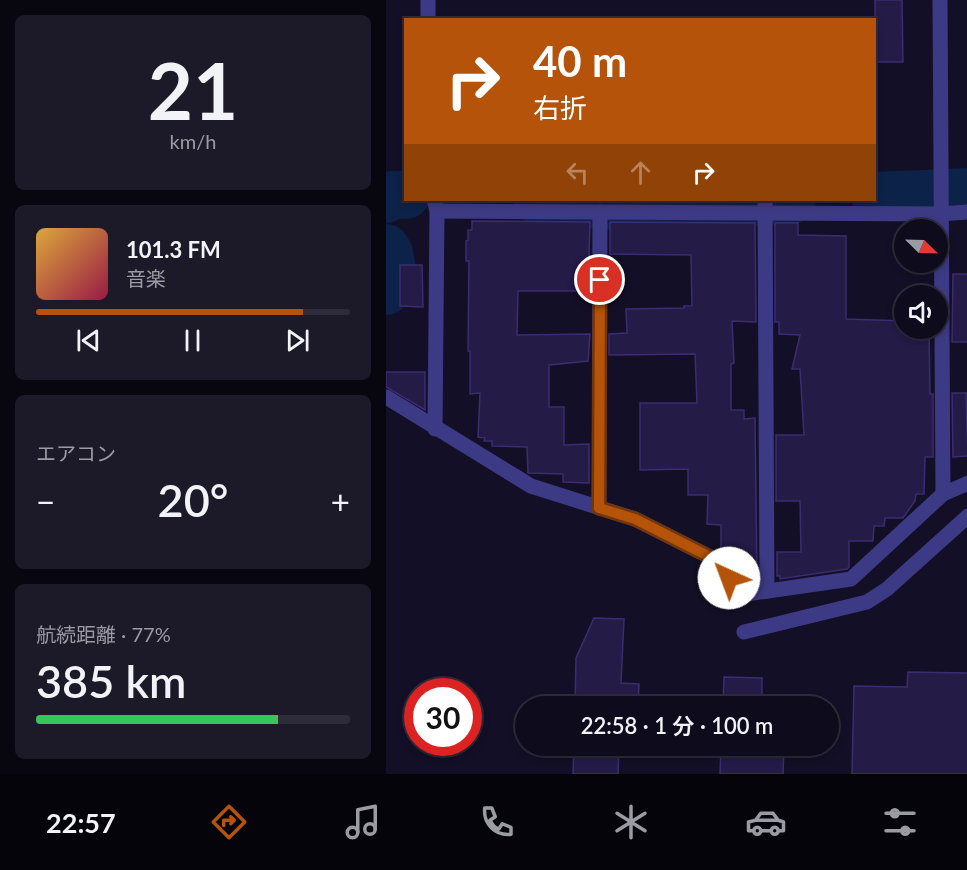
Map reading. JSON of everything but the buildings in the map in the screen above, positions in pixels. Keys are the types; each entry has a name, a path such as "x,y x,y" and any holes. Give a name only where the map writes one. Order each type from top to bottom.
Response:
{"street":[{"path":"428,0 428,18"},
{"path":"940,0 943,494"},
{"path":"435,429 435,205 600,212 765,206 941,214 968,212"},
{"path":"765,206 767,591"},
{"path":"599,508 600,212"},
{"path":"386,397 531,486 635,519 718,561 740,595 851,579 943,494 968,483"},
{"path":"744,632 867,602 887,589 968,516"}],"waterway":[{"path":"876,196 968,192"},
{"path":"386,199 392,195 404,195"},
{"path":"549,201 624,207 768,201"},
{"path":"386,248 394,280 386,291"}],"route":[{"path":"600,280 599,508 635,519 718,561 729,578"}]}
